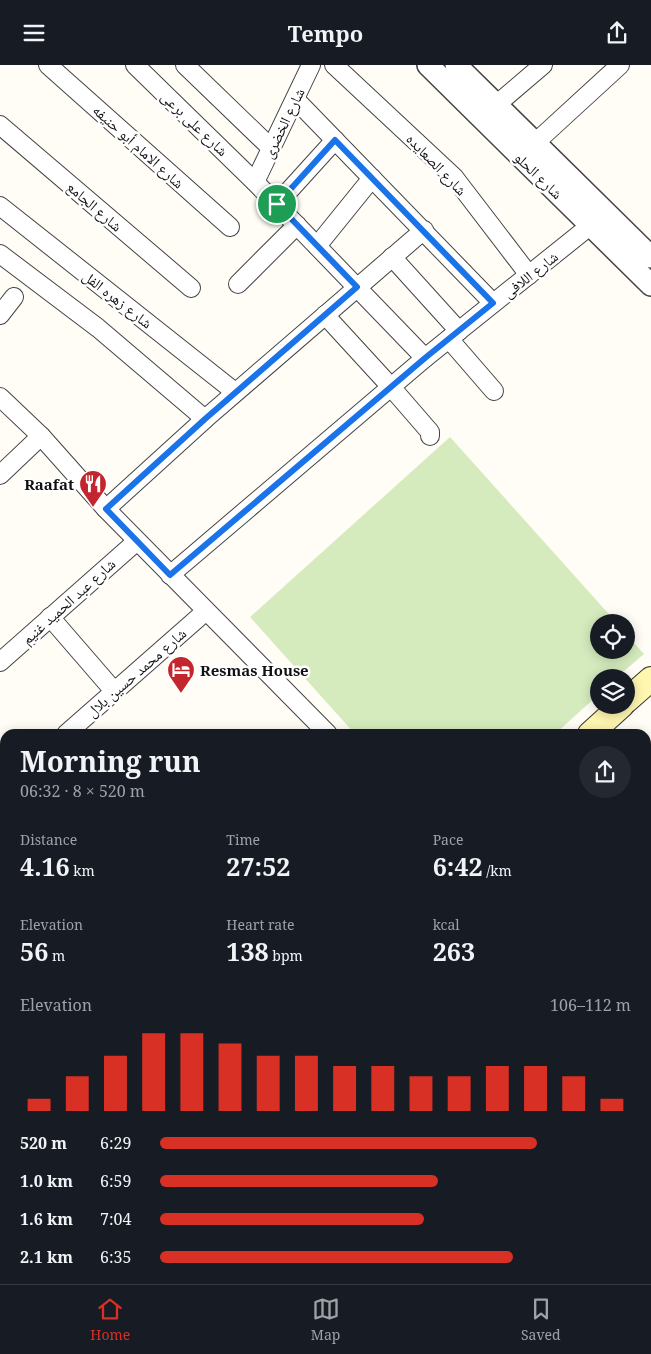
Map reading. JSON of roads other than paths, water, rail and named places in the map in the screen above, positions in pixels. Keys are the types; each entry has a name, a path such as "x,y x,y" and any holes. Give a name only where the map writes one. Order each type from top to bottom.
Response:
{"main road":[{"path":"635,693 651,679"},
{"path":"596,729 612,714"}],"street":[{"name":"شارع الامام أبو حنيفه","path":"48,65 230,227"},
{"name":"شارع على برعى","path":"135,65 277,204 425,358"},
{"path":"185,65 271,148"},
{"name":"شارع الخضرى","path":"255,182 311,65"},
{"name":"شارع الصعايده","path":"334,65 454,177 528,275"},
{"name":"شارع الحلو","path":"428,65 651,285"},
{"path":"496,105 543,65"},
{"path":"535,143 620,65"},
{"name":"شارع الحلو","path":"463,67 496,105 651,257"},
{"path":"296,99 493,303"},
{"name":"شارع الجامع","path":"0,125 191,288"},
{"path":"277,204 335,140"},
{"path":"317,246 372,177"},
{"name":"شارع زهره الفل","path":"0,206 236,393"},
{"path":"238,284 297,225"},
{"name":"شارع اللافى","path":"170,575 425,358 591,225"},
{"path":"106,509 205,419 424,230"},
{"path":"0,254 105,334 205,419"},
{"path":"392,257 454,335 494,391"},
{"path":"0,315 14,297"},
{"path":"325,315 391,387 430,432 430,435"},
{"path":"0,397 41,436 106,509 170,575 323,729"},
{"path":"0,475 41,436"},
{"name":"شارع عبد الحميد غنيم","path":"0,662 137,541"},
{"name":"شارع محمد حسين بلال","path":"72,729 206,611"},
{"path":"50,617 114,691"}],"place":[{"name":"Raafat","path":"93,508"},
{"name":"Resmas House","path":"181,694"}]}
